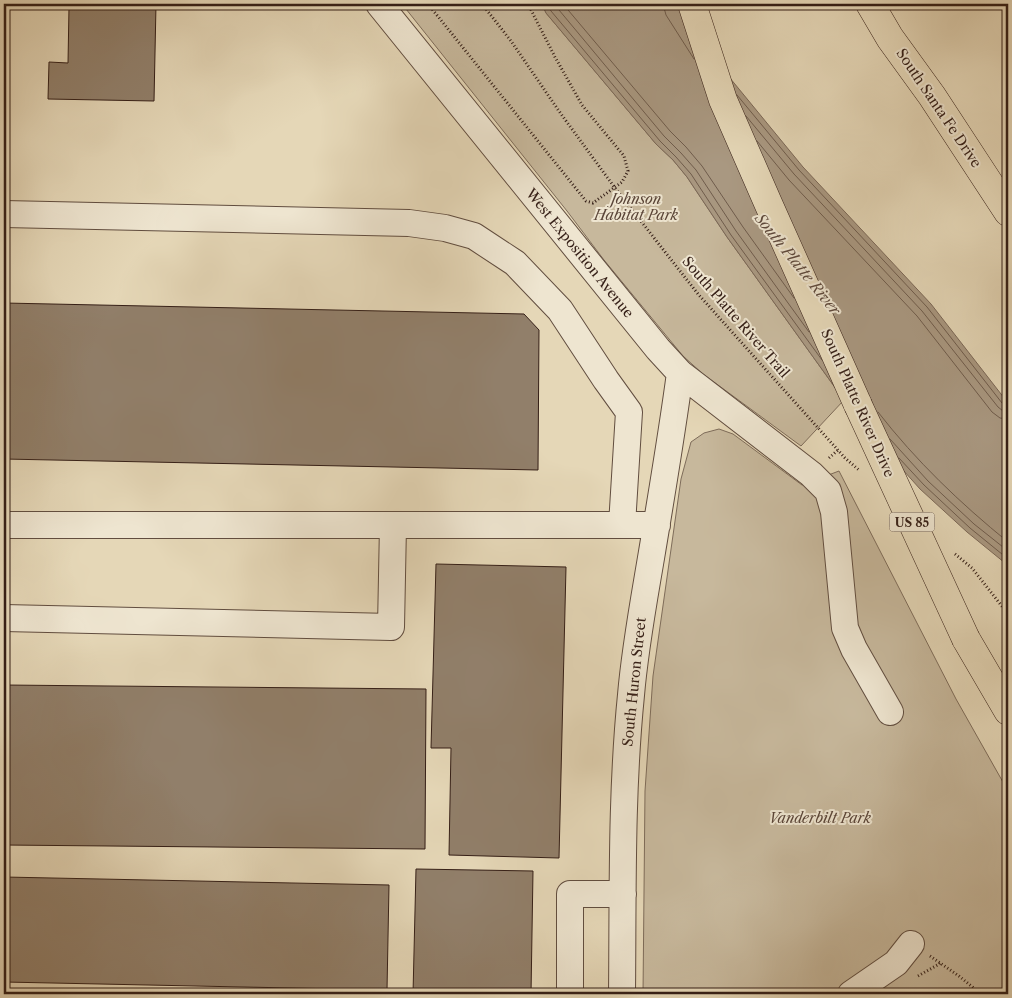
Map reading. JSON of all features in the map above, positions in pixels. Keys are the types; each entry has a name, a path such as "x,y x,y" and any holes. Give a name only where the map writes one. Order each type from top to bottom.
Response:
{"main road":[{"name":"South Platte River Drive","path":"692,4 723,100 885,465 966,639 1008,711"},
{"name":"South Santa Fe Drive","path":"870,4 890,38 932,96 1008,212"}],"street":[{"name":"West Exposition Avenue","path":"379,4 658,349 680,372 811,474 828,491 834,512 845,628 854,649 890,712"},
{"path":"4,214 409,223 445,228 474,236 515,263 560,310 629,412 622,525"},
{"name":"South Huron Street","path":"622,994 626,771 631,693 636,648 680,372"},
{"path":"4,525 657,525"},
{"path":"4,618 391,627 393,525"},
{"path":"570,994 570,894 623,894"},
{"path":"851,994 896,963 911,944"}],"path":[{"path":"428,4 586,201 593,203 622,182 628,171 624,156 582,105 528,4"},
{"name":"South Platte River Trail","path":"482,4 511,40 561,114 615,188 698,294 845,458 860,471"},
{"path":"950,549 972,568 1008,614"},
{"path":"941,963 981,994"}],"green space":[{"name":"Johnson Habitat Park","path":"402,4 542,4 546,13 656,144 687,177 727,237 844,400 801,446 703,374 683,356 604,260"},
{"name":"Vanderbilt Park","path":"719,429 733,434 802,485 839,471 956,699 1008,791 1008,994 643,994 645,791 653,676 681,479 691,442 704,433"}],"water":[{"name":"South Platte River","path":"542,4 681,4 725,72 803,167 931,304 1008,403 1008,567 920,489 878,442 844,400 727,237 687,177 656,144 546,13"}],"building":[{"path":"56,4 156,4 154,101 48,99 49,62 68,63 69,7 56,7"},
{"path":"4,303 524,314 539,330 538,470 4,459"},
{"path":"436,564 566,567 559,858 449,855 451,748 431,748"},
{"path":"4,685 426,689 425,849 4,845"},
{"path":"416,869 533,871 531,994 413,994"},
{"path":"4,877 389,885 387,990 4,982"}]}
